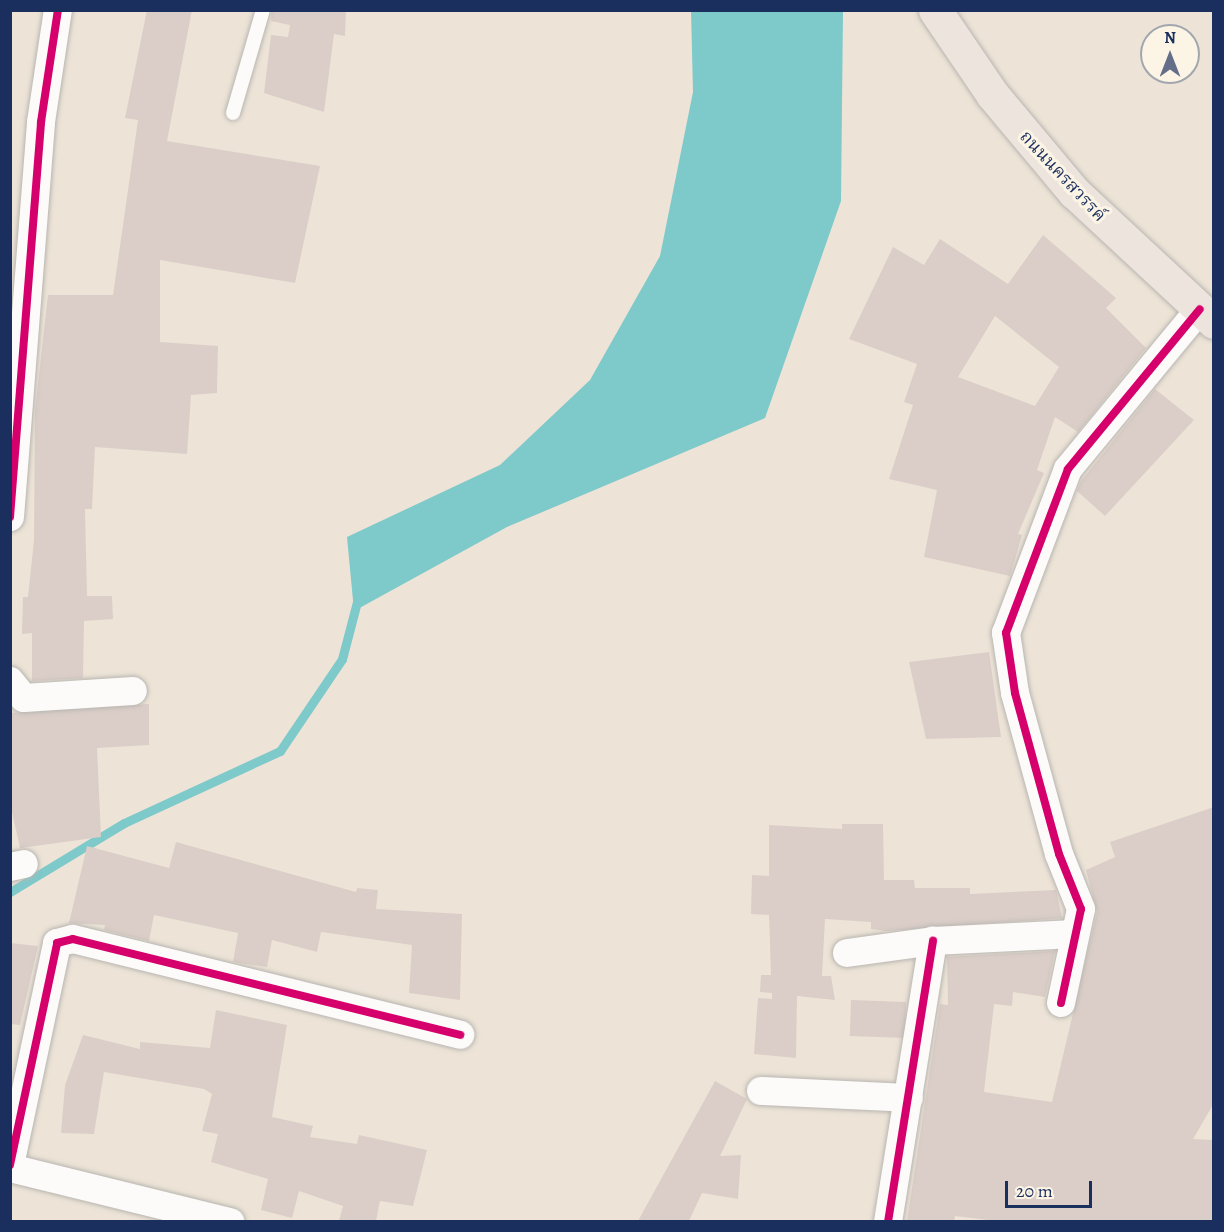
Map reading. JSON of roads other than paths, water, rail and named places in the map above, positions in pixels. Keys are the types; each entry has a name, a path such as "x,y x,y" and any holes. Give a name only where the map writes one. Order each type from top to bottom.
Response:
{"main road":[{"name":"ถนนนครสวรรค์","path":"935,10 992,94 1074,192 1207,315"}],"street":[{"path":"10,518 41,122 58,10"},
{"path":"1061,1004 1081,909 1059,854 1024,728 1006,633 1068,469 1207,315"},
{"path":"10,681 24,698 133,692"},
{"path":"847,953 933,941 1075,934"},
{"path":"230,1221 10,1167 57,943 73,939 460,1035"},
{"path":"888,1221 933,941"},
{"path":"761,1091 909,1098"}],"lane":[{"path":"233,113 263,10"}],"water":[{"path":"691,11 843,11 841,201 765,418 507,527 354,611 347,537 500,465 590,380 660,256 693,92"}],"waterway":[{"path":"10,892 124,823 280,751 342,659 357,602"}]}
